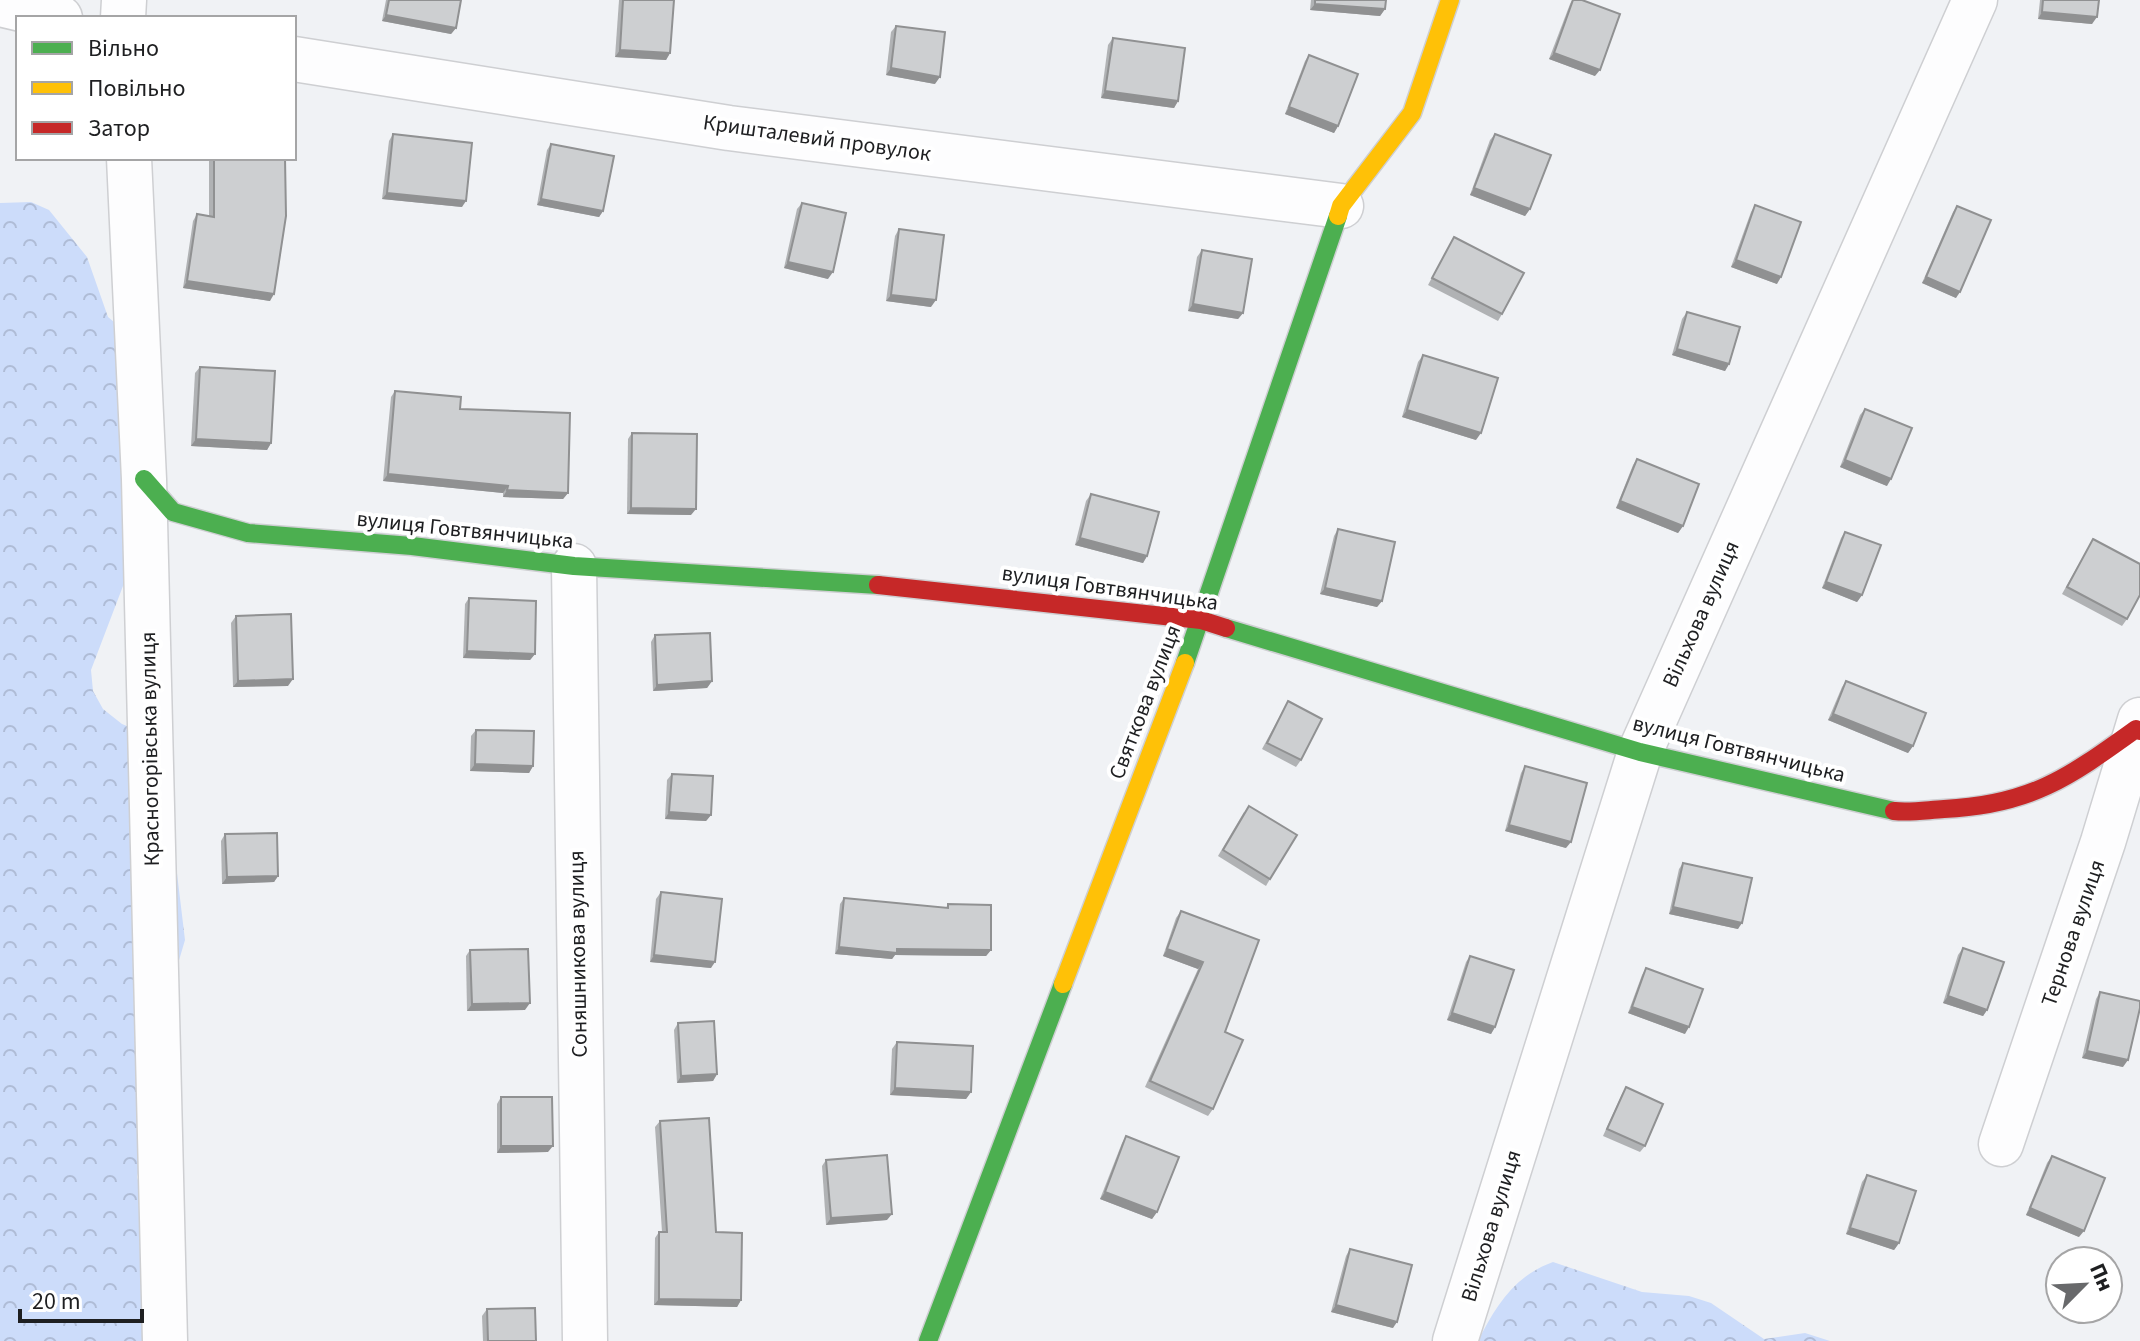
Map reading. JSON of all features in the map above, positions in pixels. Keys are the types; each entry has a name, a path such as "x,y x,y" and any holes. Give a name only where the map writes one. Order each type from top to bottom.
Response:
{"street":[{"name":"Святкова вулиця","path":"928,1341 1201,620 1341,206 1412,113 1450,0"},
{"name":"Вільхова вулиця","path":"1455,1341 1640,752 1975,0"},
{"path":"0,4 51,16"},
{"name":"Кришталевий провулок","path":"296,59 729,128 1341,206"},
{"name":"Красногорівська вулиця","path":"129,160 144,479 165,1341"},
{"name":"вулиця Говтвянчицька","path":"144,479 173,512 248,533 412,546 574,566 842,581 1201,620 1640,752 1898,812 1969,808 2037,793 2081,769 2139,727"},
{"name":"Соняшникова вулиця","path":"574,566 585,1341"},
{"name":"Тернова вулиця","path":"2001,1144 2139,727"}],"green space":[{"path":"31,202 49,210 87,257 108,317 132,337 131,565 91,670 93,691 103,709 122,724 161,740 185,940 157,1035 153,1115 137,1177 164,1264 176,1341 0,1341 0,203"},
{"path":"1553,1262 1642,1292 1689,1296 1711,1303 1764,1339 1805,1333 1830,1341 1478,1341 1492,1316 1517,1284 1527,1275"}],"building":[{"path":"389,0 461,0 456,28 386,15"},
{"path":"623,0 674,0 670,53 620,50"},
{"path":"1315,0 1386,0 1385,9 1315,4"},
{"path":"1573,0 1582,0 1620,14 1600,70 1554,53"},
{"path":"2043,0 2099,0 2097,17 2042,12"},
{"path":"896,26 945,32 940,77 891,68"},
{"path":"1113,38 1185,48 1178,101 1105,91"},
{"path":"1309,55 1358,74 1338,126 1289,107"},
{"path":"393,134 472,143 466,201 387,193"},
{"path":"1495,134 1551,155 1530,209 1474,188"},
{"path":"551,144 614,156 603,211 541,199"},
{"path":"214,160 285,160 286,216 274,294 187,281 197,214 214,217"},
{"path":"802,203 846,213 833,272 788,262"},
{"path":"1755,205 1801,222 1781,277 1736,260"},
{"path":"1957,206 1991,220 1960,292 1926,277"},
{"path":"899,229 944,235 936,300 891,295"},
{"path":"1454,237 1524,273 1502,314 1432,278"},
{"path":"1202,250 1252,259 1243,313 1193,304"},
{"path":"1687,312 1740,327 1729,364 1677,349"},
{"path":"1423,355 1498,378 1481,433 1407,410"},
{"path":"200,367 275,371 271,443 196,439"},
{"path":"395,391 461,397 460,409 570,413 568,493 507,490 508,486 388,474"},
{"path":"1865,409 1912,428 1891,479 1845,460"},
{"path":"632,433 697,434 696,509 631,508"},
{"path":"1637,459 1699,484 1683,526 1620,501"},
{"path":"1091,494 1159,512 1147,556 1080,538"},
{"path":"1338,529 1395,542 1382,601 1325,588"},
{"path":"1845,532 1881,545 1862,595 1826,582"},
{"path":"2093,539 2140,564 2140,595 2127,619 2067,587"},
{"path":"469,598 536,601 535,654 467,651"},
{"path":"291,614 293,679 238,681 236,616"},
{"path":"710,633 712,681 657,685 655,635"},
{"path":"1846,681 1926,713 1913,746 1833,714"},
{"path":"1288,701 1322,719 1301,760 1267,743"},
{"path":"476,730 534,731 533,766 475,764"},
{"path":"1525,766 1587,783 1571,842 1509,825"},
{"path":"672,774 713,776 711,815 669,812"},
{"path":"1249,806 1297,835 1270,879 1223,850"},
{"path":"277,833 278,876 227,877 225,834"},
{"path":"1683,863 1752,878 1742,923 1673,907"},
{"path":"661,892 722,899 715,962 654,955"},
{"path":"844,898 948,908 948,904 991,905 991,950 897,949 897,953 839,947"},
{"path":"1181,911 1259,940 1225,1032 1243,1040 1213,1109 1150,1081 1203,962 1167,949"},
{"path":"1963,948 2004,962 1987,1010 1948,996"},
{"path":"528,949 530,1003 472,1004 470,950"},
{"path":"1470,956 1514,970 1495,1027 1452,1013"},
{"path":"1646,968 1703,989 1689,1027 1632,1007"},
{"path":"2100,992 2140,1001 2128,1060 2087,1051"},
{"path":"714,1021 717,1074 681,1076 678,1023"},
{"path":"897,1042 973,1046 971,1092 895,1088"},
{"path":"1626,1087 1663,1104 1645,1146 1607,1129"},
{"path":"501,1097 552,1097 553,1146 501,1146"},
{"path":"709,1118 716,1232 742,1233 741,1300 659,1299 659,1232 667,1232 660,1121"},
{"path":"1126,1136 1179,1157 1157,1212 1105,1192"},
{"path":"887,1155 892,1214 831,1218 826,1160"},
{"path":"2052,1156 2105,1178 2084,1231 2030,1208"},
{"path":"1867,1175 1916,1191 1899,1243 1850,1228"},
{"path":"1350,1249 1412,1265 1397,1322 1336,1305"},
{"path":"535,1308 536,1341 488,1341 487,1309"}],"traffic: fast":[{"path":"1185,663 1338,216"},
{"path":"144,479 173,512 248,533 412,546 574,566 878,585"},
{"path":"1226,628 1640,752 1894,811"},
{"path":"928,1341 1063,984"}],"traffic: slow":[{"path":"1338,216 1341,206 1412,113 1450,0"},
{"path":"1063,984 1185,663"}],"traffic: jam":[{"path":"878,585 1201,620 1226,628"},
{"path":"1894,811 1974,806 2025,795 2068,775 2136,729 2140,731"}]}
